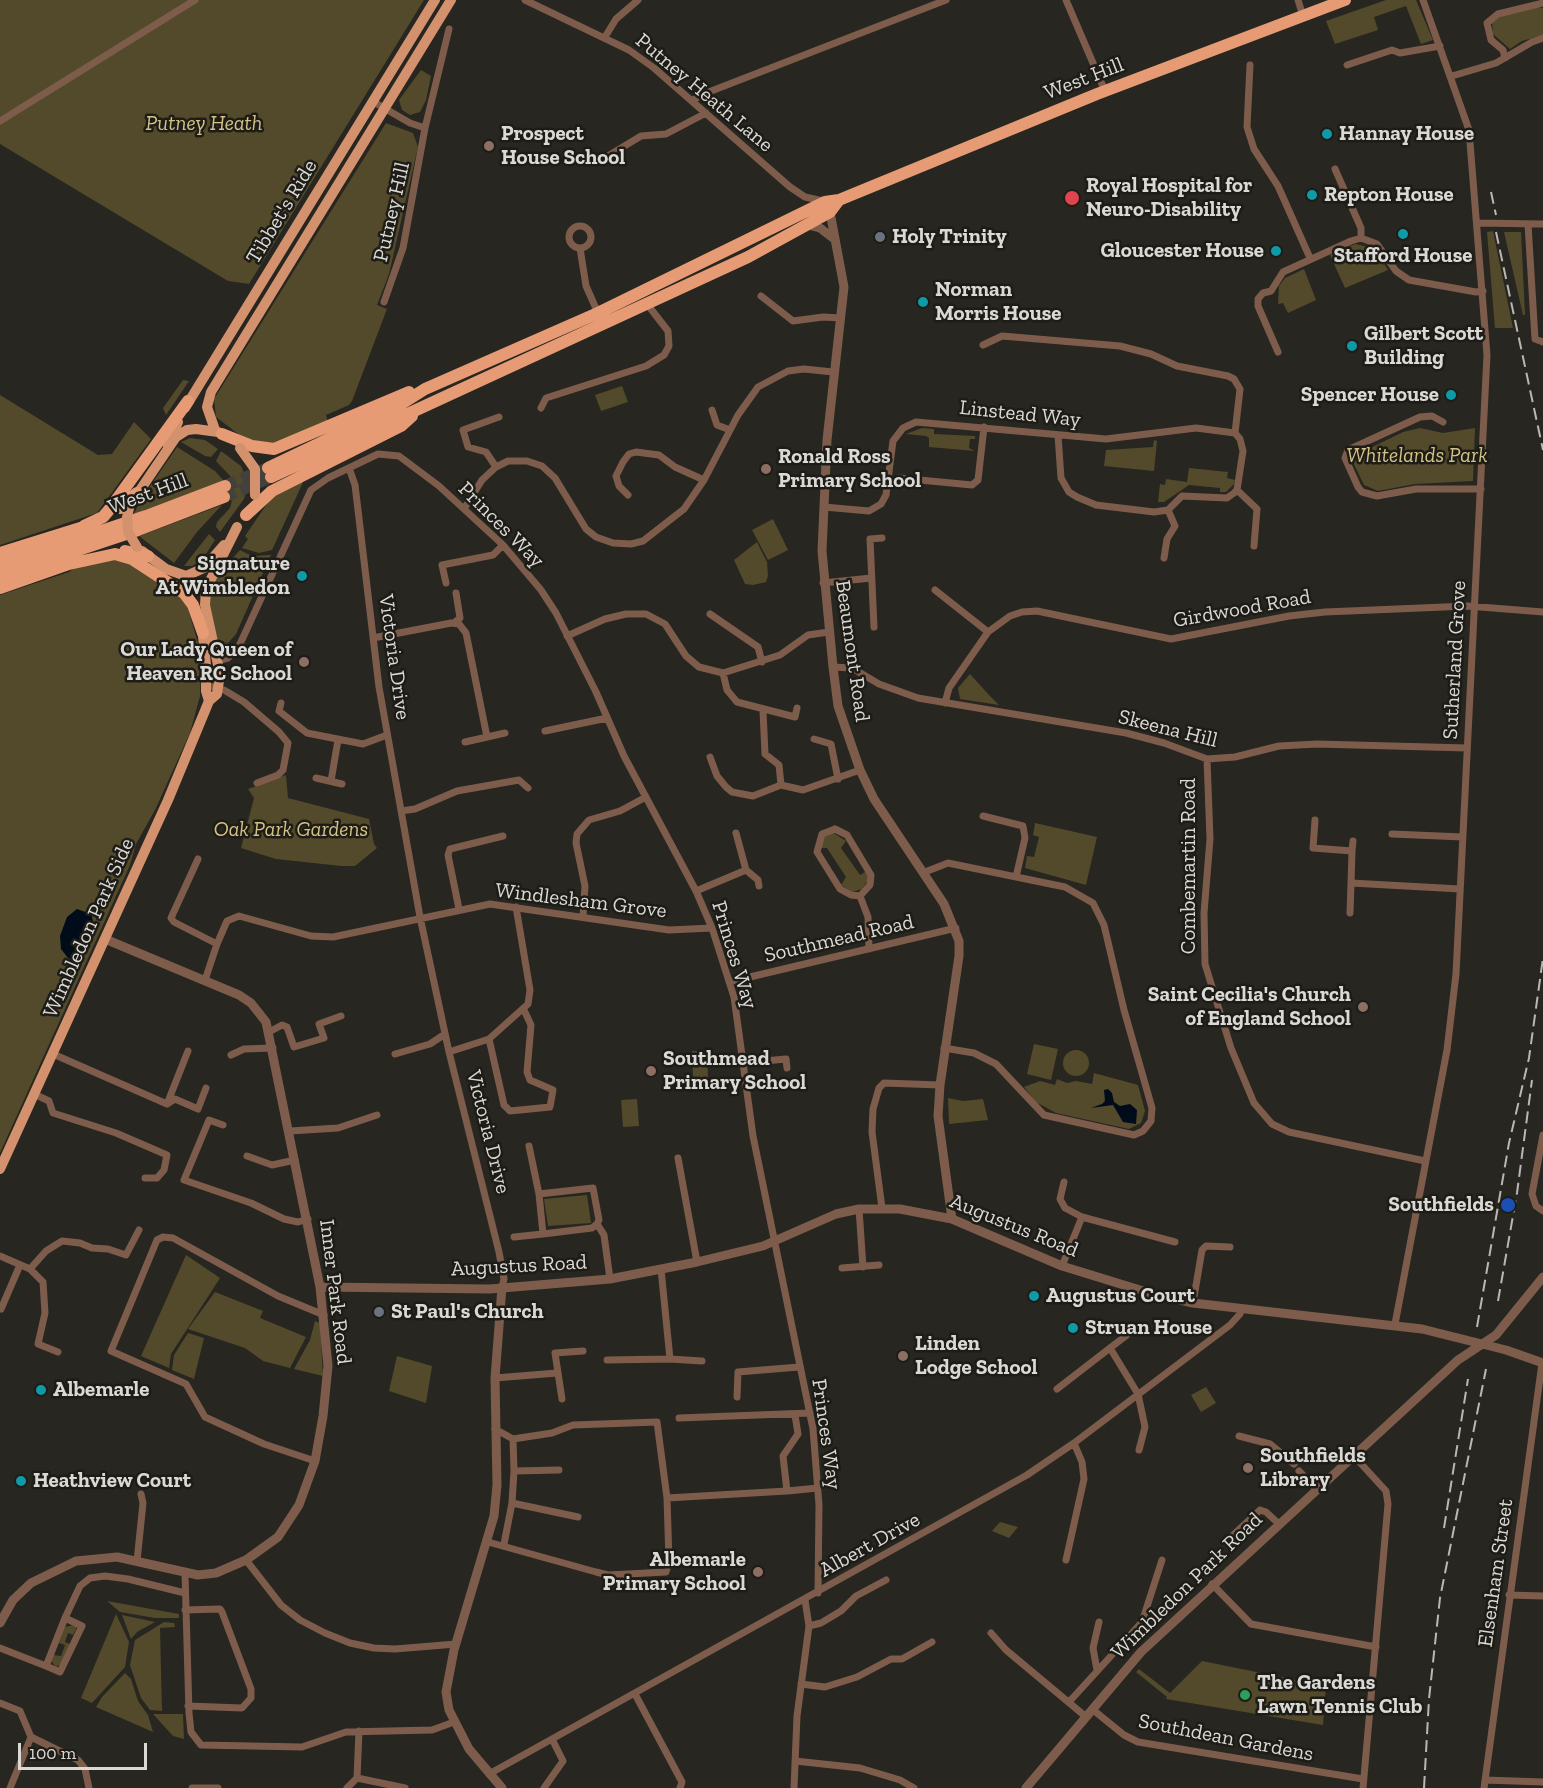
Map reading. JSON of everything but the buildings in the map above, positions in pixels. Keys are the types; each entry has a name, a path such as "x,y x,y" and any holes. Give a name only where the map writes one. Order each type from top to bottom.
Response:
{"highway":[{"name":"West Hill","path":"828,207 839,200 1105,91 1345,0"},
{"path":"269,472 419,409 748,257 808,225 828,207"},
{"path":"300,459 425,389 598,313 828,207"},
{"path":"218,432 252,446 274,449 405,393 425,389"},
{"path":"0,565 86,536 109,510 188,401"},
{"path":"246,515 272,491 401,426 419,409"},
{"name":"West Hill","path":"86,536 224,492"},
{"path":"0,576 86,536 134,499"},
{"path":"0,553 86,536"},
{"path":"0,588 92,555 115,550 148,556"},
{"path":"69,564 115,554 132,559 188,598 202,633"}],"main road":[{"name":"Tibbet's Ride","path":"168,446 188,401 280,256 435,0"},
{"name":"Tibbet's Ride","path":"218,432 207,407 210,392 386,110 451,0"},
{"path":"174,573 186,576 204,568 246,515 255,495 255,469 240,448 218,432 187,430 168,446 134,499 127,517 128,532 137,547 174,573 195,599 200,614 209,701"},
{"path":"209,701 217,694 220,663 205,605 206,589 237,527"},
{"name":"Wimbledon Park Side","path":"0,1169 197,736 209,701"}],"street":[{"path":"0,121 92,61 195,0"},
{"name":"Putney Heath Lane","path":"525,0 606,37 654,68 790,187 805,197 828,207"},
{"path":"606,37 616,20 638,0"},
{"path":"692,101 701,94 946,0"},
{"path":"1066,0 1105,91"},
{"path":"1298,0 1303,16"},
{"name":"Sutherland Grove","path":"1395,1324 1447,1050 1456,974 1487,355 1469,130 1424,0"},
{"path":"1505,58 1503,50 1491,40 1487,23 1498,14 1543,3"},
{"name":"Putney Hill","path":"384,302 403,248 425,128 449,29"},
{"path":"1452,76 1486,67 1543,38"},
{"path":"1347,65 1392,50 1400,53 1440,46"},
{"path":"1250,65 1247,127 1254,148 1278,186 1310,258"},
{"path":"372,101 425,128"},
{"path":"603,159 641,136 666,134 706,113"},
{"path":"1335,169 1361,228 1361,238"},
{"name":"Beaumont Road","path":"828,207 844,287 842,318 833,372 824,507 823,583 833,667 840,715 860,770 874,799 925,872 956,928 959,956 944,1048 938,1116 952,1219"},
{"path":"1477,223 1543,224"},
{"path":"1528,224 1535,339 1543,342"},
{"path":"808,225 820,228 833,238"},
{"path":"1278,352 1258,306 1258,299 1263,293 1272,291 1283,272 1310,258 1361,238 1381,247 1396,271 1409,280 1476,292 1483,291"},
{"path":"580,248 586,286 598,313"},
{"path":"761,296 794,321 824,317 842,318"},
{"path":"541,408 546,398 646,366 664,355 669,346 668,331 647,304"},
{"path":"983,345 1002,336 1120,346 1151,354 1178,366 1228,376 1239,384 1241,394 1235,433 1240,439 1243,451 1237,490 1227,498 1182,496 1168,510 1154,512 1096,506 1069,492 1061,478 1058,435"},
{"path":"464,509 482,480 496,466 508,461 527,461 542,466 555,478 586,529 596,537 613,543 637,543 655,534 684,509 704,480 750,396 767,380 796,370 833,372"},
{"path":"712,410 717,425 730,430"},
{"path":"1443,422 1432,416 1420,417 1348,450 1345,458 1358,487 1362,492 1377,496 1416,489 1481,489"},
{"path":"496,466 486,452 468,447 463,430 499,417"},
{"name":"Linstead Way","path":"824,507 869,511 881,504 886,495 891,448 895,436 908,424 925,421 1106,439 1196,428 1235,433"},
{"path":"899,478 972,485 978,480 984,428"},
{"path":"628,495 619,486 616,476 629,454 636,452 659,455 675,468 704,480"},
{"name":"Princes Way","path":"349,468 378,454 393,453 399,456 464,509 503,545 541,590 567,636 646,797 696,891 712,928 729,982 751,1126 773,1242 810,1413 818,1488 818,1593"},
{"path":"206,659 220,663 234,650 251,621 308,495 320,483 349,468"},
{"name":"Victoria Drive","path":"349,468 355,485 372,638 387,735 420,917 445,1034 504,1279 495,1378 496,1499 489,1542 456,1644 446,1683 449,1710 454,1722 469,1749 502,1788"},
{"path":"1237,490 1257,509 1254,546"},
{"path":"1164,558 1167,539 1174,526 1168,510"},
{"path":"874,627 870,539 882,538"},
{"path":"447,583 442,565 493,555 503,545"},
{"path":"823,583 871,578"},
{"path":"935,590 988,632"},
{"path":"372,638 454,623 460,618 456,593"},
{"name":"Girdwood Road","path":"945,703 949,688 988,632 1010,616 1037,611 1171,639 1304,614 1475,607 1543,612"},
{"path":"567,636 605,619 626,614 646,614 665,624 686,656 699,666 723,673 780,655 808,635 829,632"},
{"path":"710,614 758,647 762,662"},
{"path":"454,623 466,633 487,737"},
{"path":"214,642 234,650"},
{"name":"Skeena Hill","path":"833,667 852,668 890,689 945,703 1126,734 1164,743 1207,759 1235,757 1280,746 1305,744 1467,748"},
{"path":"723,673 730,697 737,702 763,711 795,717 797,708"},
{"path":"206,685 219,687 253,709 288,744 283,770 279,775 257,783"},
{"path":"281,703 279,711 307,733 363,744 387,735"},
{"path":"763,711 765,754 779,765 781,785"},
{"path":"545,730 607,718"},
{"path":"465,742 505,734"},
{"path":"813,738 831,744 838,779"},
{"path":"331,781 338,740"},
{"path":"710,757 717,776 732,792 753,796 781,785 803,790 860,770"},
{"name":"Combemartin Road","path":"1207,759 1210,839 1204,913 1204,964 1231,1048 1254,1103 1272,1124 1289,1132 1425,1161"},
{"path":"316,778 342,784"},
{"path":"401,811 415,809 457,791 519,780 528,788"},
{"path":"583,916 585,886 576,843 577,834 590,820 620,811 646,797"},
{"path":"983,816 1023,826 1025,838 1016,877"},
{"path":"1315,820 1313,848 1353,851"},
{"path":"836,829 843,832 869,869 870,885 860,896 851,895 840,889 820,859 817,844 826,831 836,829"},
{"path":"736,832 746,870 758,879 759,886"},
{"path":"1392,834 1463,837"},
{"path":"459,909 448,855 450,849 502,836"},
{"path":"1350,913 1353,841"},
{"path":"198,859 171,918 174,922 217,944"},
{"path":"925,872 948,863 1075,891 1093,903 1099,913 1152,1108 1151,1121 1143,1131 1134,1135 1044,1115 996,1064 974,1053 944,1048"},
{"path":"696,891 746,870"},
{"path":"1351,883 1460,889"},
{"path":"860,896 868,917 869,949"},
{"name":"Windlesham Grove","path":"205,980 227,921 238,916 311,936 333,938 420,917 490,904 669,930 712,928"},
{"path":"450,1052 489,1039 524,1010 530,998 516,907"},
{"name":"Southmead Road","path":"729,982 956,928"},
{"name":"Inner Park Road","path":"0,1623 13,1600 31,1583 76,1561 103,1557 137,1561 185,1574 216,1573 246,1560 278,1537 299,1506 315,1461 328,1379 324,1314 308,1219 273,1048 261,1014 251,1003 205,980 105,939"},
{"path":"489,1039 504,1104 510,1111 550,1107 553,1090 531,1080 527,1072 531,1025 524,1010"},
{"path":"269,1032 282,1025 287,1027 294,1047 324,1038 319,1024 341,1016"},
{"path":"395,1054 430,1044 445,1034"},
{"path":"231,1055 244,1049 273,1048"},
{"path":"167,1104 188,1051"},
{"path":"53,1054 167,1104"},
{"path":"743,1063 786,1059 787,1068"},
{"path":"882,1208 872,1132 873,1109 879,1088 884,1083 940,1085"},
{"path":"167,1104 175,1100 198,1109 206,1088"},
{"path":"34,1094 49,1101 53,1113 116,1133 167,1155 164,1170 157,1179 145,1178"},
{"path":"290,1131 338,1128 377,1115"},
{"path":"223,1125 209,1120 184,1180 250,1203 284,1219 298,1222 308,1219"},
{"path":"1543,1135 1532,1194 1533,1200 1543,1211"},
{"path":"529,1146 539,1194 543,1234"},
{"path":"247,1156 272,1165 295,1160"},
{"path":"678,1158 697,1262"},
{"path":"1064,1182 1060,1199 1065,1208 1082,1217 1174,1242"},
{"path":"514,1237 592,1228 599,1220 593,1188 539,1194"},
{"name":"Augustus Road","path":"320,1287 502,1287 610,1279 697,1262 773,1242 813,1223 860,1209 882,1208 926,1212 952,1219 1062,1266 1153,1294 1193,1303 1241,1309 1395,1324 1482,1344 1542,1363"},
{"path":"860,1209 863,1267"},
{"path":"1062,1266 1082,1217"},
{"path":"597,1224 604,1235 610,1279"},
{"path":"30,1269 46,1251 63,1241 80,1243 92,1248 108,1249 126,1255 139,1230"},
{"path":"315,1461 264,1444 205,1417 186,1384 111,1351 157,1240 163,1237 172,1238 278,1296 324,1314"},
{"path":"1193,1303 1202,1250 1206,1246 1230,1247"},
{"path":"0,1256 30,1269 43,1282 45,1313 38,1344 58,1352"},
{"path":"2,1309 20,1265"},
{"path":"842,1268 879,1265"},
{"path":"661,1269 670,1359"},
{"name":"Wimbledon Park Road","path":"1026,1788 1141,1652 1278,1523 1458,1360 1503,1328 1543,1277"},
{"name":"Albert Drive","path":"489,1774 1011,1485 1074,1443 1230,1325 1240,1314 1241,1309"},
{"path":"1058,1389 1127,1335"},
{"path":"1110,1348 1138,1394 1144,1427 1138,1450"},
{"path":"562,1399 555,1353 583,1351"},
{"path":"607,1360 702,1361"},
{"name":"Elsenham Street","path":"1484,1784 1542,1363"},
{"path":"737,1397 738,1372 799,1367"},
{"path":"495,1378 557,1373"},
{"path":"1534,1408 1543,1409"},
{"path":"679,1418 810,1413"},
{"path":"787,1491 783,1456 798,1434 795,1415"},
{"path":"489,1542 504,1544 608,1575 666,1572 669,1561 667,1498 657,1422 573,1425 552,1433 513,1439 495,1429"},
{"path":"1239,1437 1270,1444 1294,1464"},
{"path":"504,1544 512,1503 513,1439"},
{"path":"1066,1560 1084,1479 1082,1462 1074,1443"},
{"path":"1353,1455 1388,1496 1363,1788"},
{"path":"514,1471 559,1470"},
{"path":"1299,1471 1316,1489"},
{"path":"667,1498 818,1488"},
{"path":"137,1561 143,1503 141,1494"},
{"path":"512,1503 578,1516"},
{"path":"1232,1536 1260,1510 1266,1512 1278,1523"},
{"path":"246,1560 281,1605 300,1620 325,1634 350,1644 395,1649 456,1644"},
{"path":"1069,1702 1142,1622 1162,1560"},
{"path":"185,1574 191,1732 201,1744 302,1747 346,1732 432,1730 454,1722"},
{"path":"46,1666 80,1586 90,1578 97,1576 128,1580 185,1593"},
{"path":"808,1626 821,1623 841,1611 856,1596 886,1580"},
{"path":"1212,1584 1251,1624 1376,1647"},
{"path":"1509,1595 1543,1596"},
{"path":"794,1788 801,1684 808,1626 805,1600"},
{"path":"185,1610 220,1609 251,1689 251,1698 242,1708 189,1706"},
{"path":"0,1648 60,1672 82,1626 65,1618"},
{"path":"1097,1670 1093,1648 1099,1622"},
{"name":"Southdean Gardens","path":"991,1634 1006,1650 1069,1702 1138,1742 1363,1779"},
{"path":"801,1684 825,1687 857,1677 891,1659 902,1659 932,1642"},
{"path":"635,1694 682,1782 680,1788"},
{"path":"0,1703 20,1711 31,1737 78,1760 85,1769 89,1788"},
{"path":"347,1788 357,1778 359,1731"},
{"path":"10,1788 31,1737"},
{"path":"544,1788 563,1761 552,1739"},
{"path":"795,1761 860,1768 900,1780 914,1788"},
{"path":"357,1778 405,1788"},
{"path":"1484,1784 1543,1782"},
{"path":"192,1788 218,1788"}],"green space":[{"name":"Putney Heath","path":"0,0 424,0 249,284 228,281 0,144"},
{"path":"1386,0 1416,0 1433,40 1421,44 1406,6 1374,17 1378,30 1335,44 1326,21"},
{"path":"1538,7 1543,8 1543,35 1522,41 1510,49 1493,34 1492,22 1498,17"},
{"path":"421,70 431,76 426,100 420,112 410,115 402,110 399,100"},
{"path":"386,123 413,133 418,147 389,274 377,305 387,309 352,401 349,405 326,415 328,422 279,444 246,440 216,417 214,399"},
{"path":"1493,231 1513,328 1495,328 1487,232"},
{"path":"1504,232 1521,232 1525,315 1523,315"},
{"path":"1355,244 1374,248 1388,270 1345,288 1330,255"},
{"path":"1304,269 1316,300 1288,313 1283,303 1278,304 1279,286 1285,278"},
{"path":"183,380 189,381 166,415 163,408"},
{"path":"622,386 628,402 601,411 595,395"},
{"path":"0,395 98,455 112,454 134,422 151,439 97,513 0,545"},
{"path":"922,428 934,429 934,434 975,436 975,439 970,439 969,448 975,451 929,447 929,438 926,436 906,434"},
{"name":"Whitelands Park","path":"1420,428 1443,433 1475,428 1473,481 1415,484 1378,491 1364,485 1352,460 1354,456 1403,432"},
{"path":"190,438 205,440 218,449 211,457 205,456 181,442"},
{"path":"1154,440 1157,441 1154,471 1104,466 1106,450 1153,447"},
{"path":"177,447 215,471 224,481 134,514 140,501"},
{"path":"221,451 241,466 249,483 244,499 220,532 216,527 217,522 230,508 234,492 231,477 216,461"},
{"path":"1189,468 1228,472 1227,478 1235,480 1234,484 1226,492 1220,492 1220,488 1189,485 1164,502 1158,502 1160,484 1165,485 1166,479 1187,482"},
{"path":"305,478 272,550 259,553 242,548 248,539 245,536 273,495"},
{"path":"222,505 197,532 174,563 139,536"},
{"path":"773,519 788,550 768,560 752,530"},
{"path":"209,534 215,540 202,560 192,566 184,566"},
{"path":"757,542 767,562 768,576 766,582 745,584 734,560"},
{"path":"240,550 252,556 271,555 236,634 228,643 218,640 208,599 211,582"},
{"path":"123,558 185,598 201,654 200,696 190,733 155,810 136,844 130,865 0,1153 0,595 69,572 77,566"},
{"path":"970,674 999,705 960,699 958,688"},
{"name":"Oak Park Gardens","path":"286,775 288,798 369,819 374,844 377,848 355,866 341,866 276,859 241,848 254,798 248,789"},
{"path":"1035,823 1097,837 1086,885 1025,868 1027,856 1034,857 1039,837 1033,835"},
{"path":"832,832 846,841 841,848 860,875 867,871 869,879 862,889 852,892 841,885 846,877 827,848 819,848 823,837"},
{"path":"1034,1044 1058,1049 1051,1080 1027,1074"},
{"path":"1076,1050 1085,1054 1089,1063 1085,1072 1076,1076 1067,1072 1063,1063 1067,1054"},
{"path":"692,1051 707,1051 708,1078 693,1079"},
{"path":"1094,1073 1138,1085 1145,1111 1141,1123 1129,1129 1056,1113 1036,1102 1024,1087 1040,1081 1055,1085 1057,1079 1067,1083 1076,1081 1092,1084"},
{"path":"948,1098 963,1101 983,1099 988,1120 949,1124"},
{"path":"637,1099 639,1126 623,1127 621,1100"},
{"path":"587,1195 591,1223 548,1226 544,1199"},
{"path":"186,1255 220,1278 171,1354 169,1368 141,1356"},
{"path":"215,1292 263,1311 260,1318 306,1337 290,1368 263,1361 245,1348 188,1329"},
{"path":"315,1321 320,1323 323,1376 294,1369 310,1340"},
{"path":"188,1333 204,1338 194,1379 172,1370 174,1355"},
{"path":"397,1356 432,1366 426,1403 389,1391"},
{"path":"1206,1387 1216,1403 1201,1412 1191,1395"},
{"path":"1000,1522 1018,1527 1009,1538 992,1531"},
{"path":"107,1601 179,1614 179,1618 155,1618 120,1612"},
{"path":"116,1614 129,1642 125,1667 92,1703 81,1698"},
{"path":"122,1615 155,1622 137,1632 131,1639"},
{"path":"164,1622 174,1623 175,1627 160,1628 162,1711 150,1710 141,1698 130,1665 135,1640"},
{"path":"74,1625 77,1627 73,1635 68,1633 65,1642 70,1644 62,1663 56,1667 51,1661 53,1655 61,1656 65,1645 59,1643 65,1627"},
{"name":"The Gardens Lawn Tennis Club","path":"1202,1661 1326,1686 1323,1725 1166,1699 1167,1697 1136,1672 1139,1669 1170,1693"},
{"path":"125,1673 131,1679 138,1701 148,1715 153,1732 96,1707 102,1697"},
{"path":"153,1714 183,1714 184,1739 173,1736"}],"water":[{"path":"77,909 91,914 95,929 87,947 76,961 68,958 61,949 60,936 67,917"},
{"path":"1108,1089 1112,1093 1114,1102 1120,1106 1130,1104 1137,1110 1136,1124 1123,1122 1113,1105 1091,1108 1105,1101 1104,1090"}],"tunnel":[{"path":"225,486 268,468"},
{"path":"224,497 271,477"}],"railway":[{"path":"1491,192 1496,215"},
{"path":"1496,232 1543,450"},
{"path":"1477,1327 1509,1143 1529,1058 1543,958"},
{"path":"1498,1301 1517,1193 1532,1080"},
{"path":"1424,1788 1429,1699 1440,1598 1486,1369"},
{"path":"1444,1528 1468,1379"}],"place":[{"name":"Hannay House","path":"1327,134"},
{"name":"Prospect House School","path":"489,146"},
{"name":"Repton House","path":"1312,195"},
{"name":"Royal Hospital for Neuro-Disability","path":"1072,198"},
{"name":"Stafford House","path":"1403,234"},
{"name":"Holy Trinity","path":"880,237"},
{"name":"Gloucester House","path":"1276,251"},
{"name":"Norman Morris House","path":"923,302"},
{"name":"Gilbert Scott Building","path":"1352,346"},
{"name":"Spencer House","path":"1451,395"},
{"name":"Ronald Ross Primary School","path":"766,469"},
{"name":"Signature At Wimbledon","path":"302,576"},
{"name":"Our Lady Queen of Heaven RC School","path":"304,662"},
{"name":"Saint Cecilia's Church of England School","path":"1363,1007"},
{"name":"Southmead Primary School","path":"651,1071"},
{"name":"Southfields","path":"1508,1205"},
{"name":"Augustus Court","path":"1034,1296"},
{"name":"St Paul's Church","path":"379,1312"},
{"name":"Struan House","path":"1073,1328"},
{"name":"Linden Lodge School","path":"903,1356"},
{"name":"Albemarle","path":"41,1390"},
{"name":"Southfields Library","path":"1248,1468"},
{"name":"Heathview Court","path":"21,1481"},
{"name":"Albemarle Primary School","path":"758,1572"},
{"name":"The Gardens Lawn Tennis Club","path":"1245,1695"}]}
